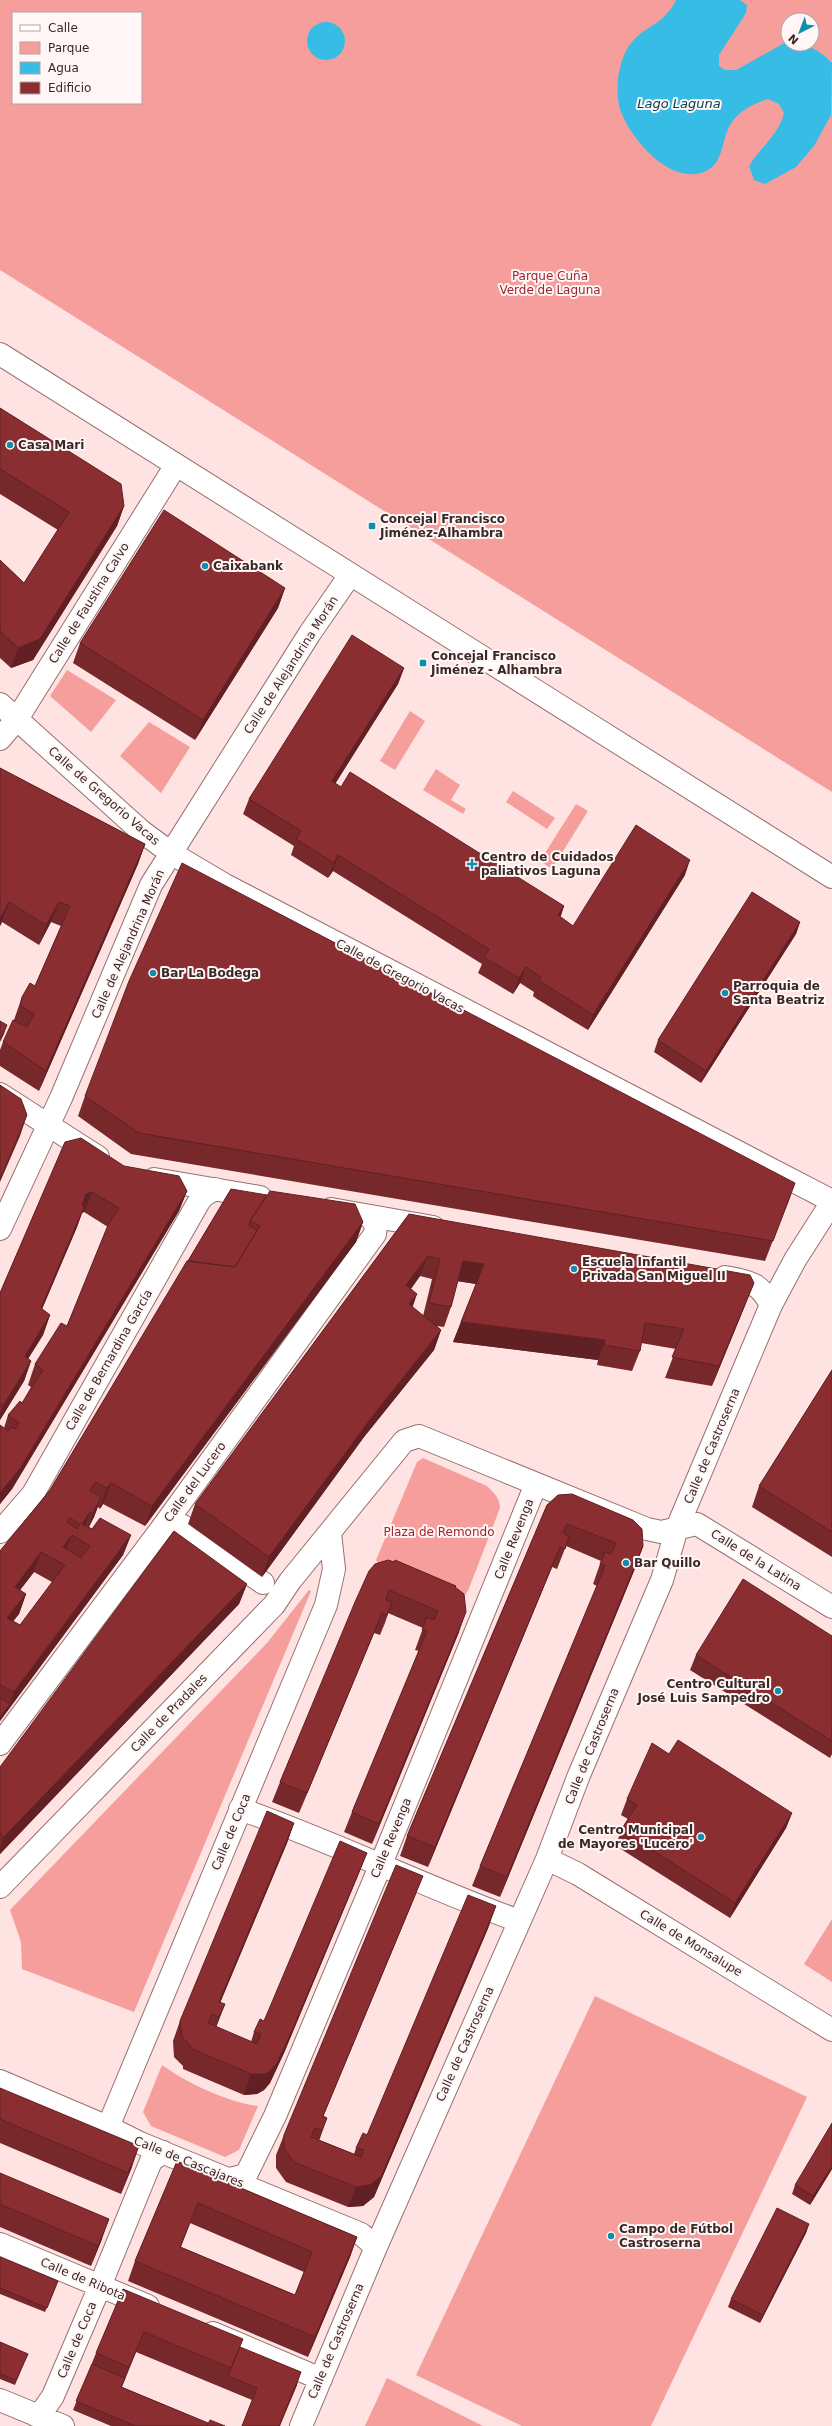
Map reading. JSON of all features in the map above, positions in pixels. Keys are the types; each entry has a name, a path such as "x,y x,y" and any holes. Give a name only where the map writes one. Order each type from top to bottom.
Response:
{"street":[{"path":"0,354 832,877"},
{"name":"Calle de Faustina Calvo","path":"0,739 17,719 176,465"},
{"name":"Calle de Alejandrina Morán","path":"0,1229 49,1124 151,885 310,633 350,575"},
{"name":"Calle de Gregorio Vacas","path":"0,704 140,831 171,853 232,889 832,1202"},
{"path":"0,1094 127,1172 277,1200"},
{"name":"Calle de Bernardina García","path":"0,1532 33,1494 198,1203 203,1196 215,1189"},
{"name":"Calle de Castroserna","path":"301,2426 376,2246 547,1859 580,1775 662,1580 677,1528 771,1305 795,1260 832,1202"},
{"path":"308,1205 456,1231"},
{"name":"Calle del Lucero","path":"0,1744 162,1528 375,1234 376,1226 370,1216"},
{"path":"706,1274 751,1284 763,1289 771,1305"},
{"path":"330,1533 404,1441 419,1436 647,1529 661,1532 677,1528"},
{"name":"Calle Revenga","path":"230,2178 246,2175 257,2154 381,1864 536,1484"},
{"name":"Calle de la Latina","path":"677,1528 697,1524 832,1607"},
{"path":"183,1526 263,1583"},
{"name":"Calle de Coca","path":"108,2127 326,1605 334,1568 330,1533"},
{"name":"Calle de Pradales","path":"0,1888 274,1605 290,1581 330,1533"},
{"path":"240,1808 381,1864 489,1911 519,1921"},
{"name":"Calle de Monsalupe","path":"547,1859 578,1874 832,2030"},
{"name":"Calle de Cascajares","path":"0,2081 108,2127 162,2152 230,2178 361,2234 376,2246"},
{"name":"Calle de Coca","path":"34,2415 42,2412 53,2396 151,2161 162,2152"},
{"name":"Calle de Ribota","path":"0,2244 167,2314"},
{"path":"196,2326 320,2379"},
{"path":"0,2400 63,2426"}],"green space":[{"name":"Parque Cuña Verde de Laguna","path":"0,0 832,0 832,792 0,270"},
{"path":"67,670 116,700 91,732 50,696"},
{"path":"410,711 425,721 395,770 380,761"},
{"path":"149,722 190,747 161,793 120,756"},
{"path":"436,769 460,785 451,800 466,809 463,814 423,790"},
{"path":"513,791 555,818 547,829 506,802"},
{"path":"576,804 588,811 552,869 540,861"},
{"name":"Plaza de Remondo","path":"423,1458 487,1486 499,1501 500,1508 468,1591 463,1597 379,1566 376,1560 417,1462"},
{"path":"309,1590 311,1591 134,2012 22,1969 21,1942 10,1910 267,1643"},
{"path":"832,1919 832,1982 804,1964"},
{"name":"Campo de Fútbol Castroserna","path":"595,1996 807,2097 651,2426 522,2426 416,2375"},
{"path":"162,2065 208,2091 246,2104 258,2106 239,2150 225,2157 151,2126 143,2112"},
{"path":"387,2378 483,2426 365,2426"}],"water":[{"name":"Lago Laguna","path":"676,0 740,0 747,5 746,13 719,55 719,66 725,70 736,70 780,45 780,52 819,52 832,63 831,115 814,146 796,167 765,184 754,180 749,166 778,128 784,113 779,104 768,99 750,106 735,118 728,129 721,153 711,168 706,171 693,174 679,172 666,166 642,146 625,121 620,109 618,86 621,64 626,51 632,42 639,35 663,18"},
{"path":"322,22 330,22 340,27 344,34 344,48 340,55 330,60 322,60 312,55 310,52 307,45 307,37 312,27 315,25"}],"building":[{"path":"0,408 121,484 124,506 40,639 18,648 0,631 0,560 24,583 69,512 0,469"},
{"path":"164,510 285,588 203,720 80,643"},
{"path":"352,635 404,668 332,781 341,787 350,772 564,906 558,915 573,926 636,825 690,860 593,1015 543,983 539,980 541,977 526,967 519,978 484,957 489,949 338,855 334,863 296,839 301,831 249,799"},
{"path":"0,768 145,844 46,1071 3,1042 13,1020 27,1027 34,1014 20,1006 22,997 30,983 35,986 70,906 59,902 46,925 9,902 0,919"},
{"path":"182,863 795,1183 773,1241 139,1133 85,1096 129,981"},
{"name":"Parroquia de Santa Beatriz","path":"752,892 800,922 706,1071 658,1040"},
{"path":"0,1021 7,1025 0,1040"},
{"path":"0,1085 21,1099 27,1115 0,1179"},
{"path":"81,1138 124,1166 179,1176 187,1191 20,1469 0,1493 0,1425 8,1431 11,1427 15,1429 19,1423 8,1415 20,1401 22,1403 43,1370 35,1364 61,1323 67,1326 108,1225 119,1208 92,1192 86,1194 82,1205 84,1207 41,1308 50,1315 25,1356 31,1361 3,1406 0,1403 0,1293 65,1142"},
{"path":"231,1189 267,1195 250,1221 249,1226 257,1230 235,1267 188,1261"},
{"path":"270,1191 355,1204 363,1222 152,1506 111,1483 107,1488 95,1482 90,1491 101,1497 93,1513 90,1512 82,1524 92,1529 100,1518 131,1535 14,1692 0,1685 0,1551 50,1490 187,1261 235,1267 260,1226 250,1221","holes":["70,1518 80,1524 77,1529 67,1522","72,1535 90,1546 81,1558 63,1547","41,1552 65,1565 20,1625 7,1618 26,1594 15,1587"]},
{"path":"409,1214 750,1275 754,1283 719,1366 672,1357 684,1329 645,1323 640,1351 604,1345 605,1340 461,1322 484,1264 463,1261 451,1307 429,1303 440,1259 428,1256 406,1285 417,1294 409,1304 441,1330 372,1417 269,1557 195,1504"},
{"path":"832,1370 832,1532 759,1486"},
{"path":"572,1494 633,1520 642,1529 643,1546 507,1877 480,1866 605,1566 600,1564 605,1552 611,1554 616,1543 567,1524 563,1533 569,1537 565,1549 560,1547 435,1847 407,1836 547,1505 558,1495"},
{"path":"174,1531 247,1584 4,1837 0,1833 0,1767"},
{"path":"388,1560 394,1562 395,1560 456,1586 455,1587 464,1594 466,1612 379,1824 352,1812 427,1631 422,1630 427,1617 434,1620 438,1611 389,1590 386,1600 392,1602 387,1615 382,1613 307,1793 280,1782 369,1571 375,1564"},
{"name":"Centro Cultural José Luis Sampedro","path":"743,1579 832,1636 832,1741 696,1655"},
{"path":"0,1698 10,1704 0,1717"},
{"name":"Centro Municipal de Mayores 'Lucero'","path":"678,1740 792,1813 735,1903 621,1830 637,1805 627,1799 652,1743 669,1754"},
{"path":"267,1811 294,1823 219,2002 225,2004 219,2017 212,2014 208,2023 257,2044 261,2034 254,2032 260,2019 264,2021 340,1841 367,1853 277,2063 265,2074 251,2074 190,2048 191,2046 182,2037 180,2021"},
{"path":"396,1865 423,1876 323,2116 327,2118 322,2130 315,2128 311,2137 361,2157 364,2150 356,2148 363,2133 367,2135 468,1895 496,1906 381,2177 370,2185 356,2187 294,2162 284,2148 284,2135"},
{"path":"0,2088 139,2146 128,2173 0,2119"},
{"path":"832,2123 832,2166 813,2196 795,2185"},
{"path":"177,2161 357,2237 315,2337 135,2261","holes":["198,2203 312,2252 295,2295 180,2247"]},
{"path":"0,2173 109,2219 98,2246 0,2204"},
{"path":"777,2208 809,2224 763,2315 731,2299"},
{"path":"0,2257 58,2281 47,2308 0,2288"},
{"path":"123,2289 243,2339 231,2368 144,2332 129,2367 96,2353"},
{"path":"0,2342 28,2354 16,2380 0,2374"},
{"path":"240,2347 301,2372 279,2426 242,2426 257,2388 228,2376"},
{"path":"92,2364 125,2378 121,2387 208,2423 207,2426 135,2426 76,2401"},
{"path":"210,2420 225,2426 207,2426"}],"place":[{"name":"Casa Mari","path":"10,445"},
{"name":"Concejal Francisco Jiménez-Alhambra","path":"372,526"},
{"name":"Caixabank","path":"205,566"},
{"name":"Concejal Francisco Jiménez - Alhambra","path":"423,663"},
{"name":"Centro de Cuidados paliativos Laguna","path":"472,864"},
{"name":"Bar La Bodega","path":"153,973"},
{"name":"Parroquia de Santa Beatriz","path":"725,993"},
{"name":"Escuela Infantil Privada San Miguel II","path":"574,1269"},
{"name":"Bar Quillo","path":"626,1563"},
{"name":"Centro Cultural José Luis Sampedro","path":"778,1691"},
{"name":"Centro Municipal de Mayores 'Lucero'","path":"701,1837"},
{"name":"Campo de Fútbol Castroserna","path":"611,2236"}]}
